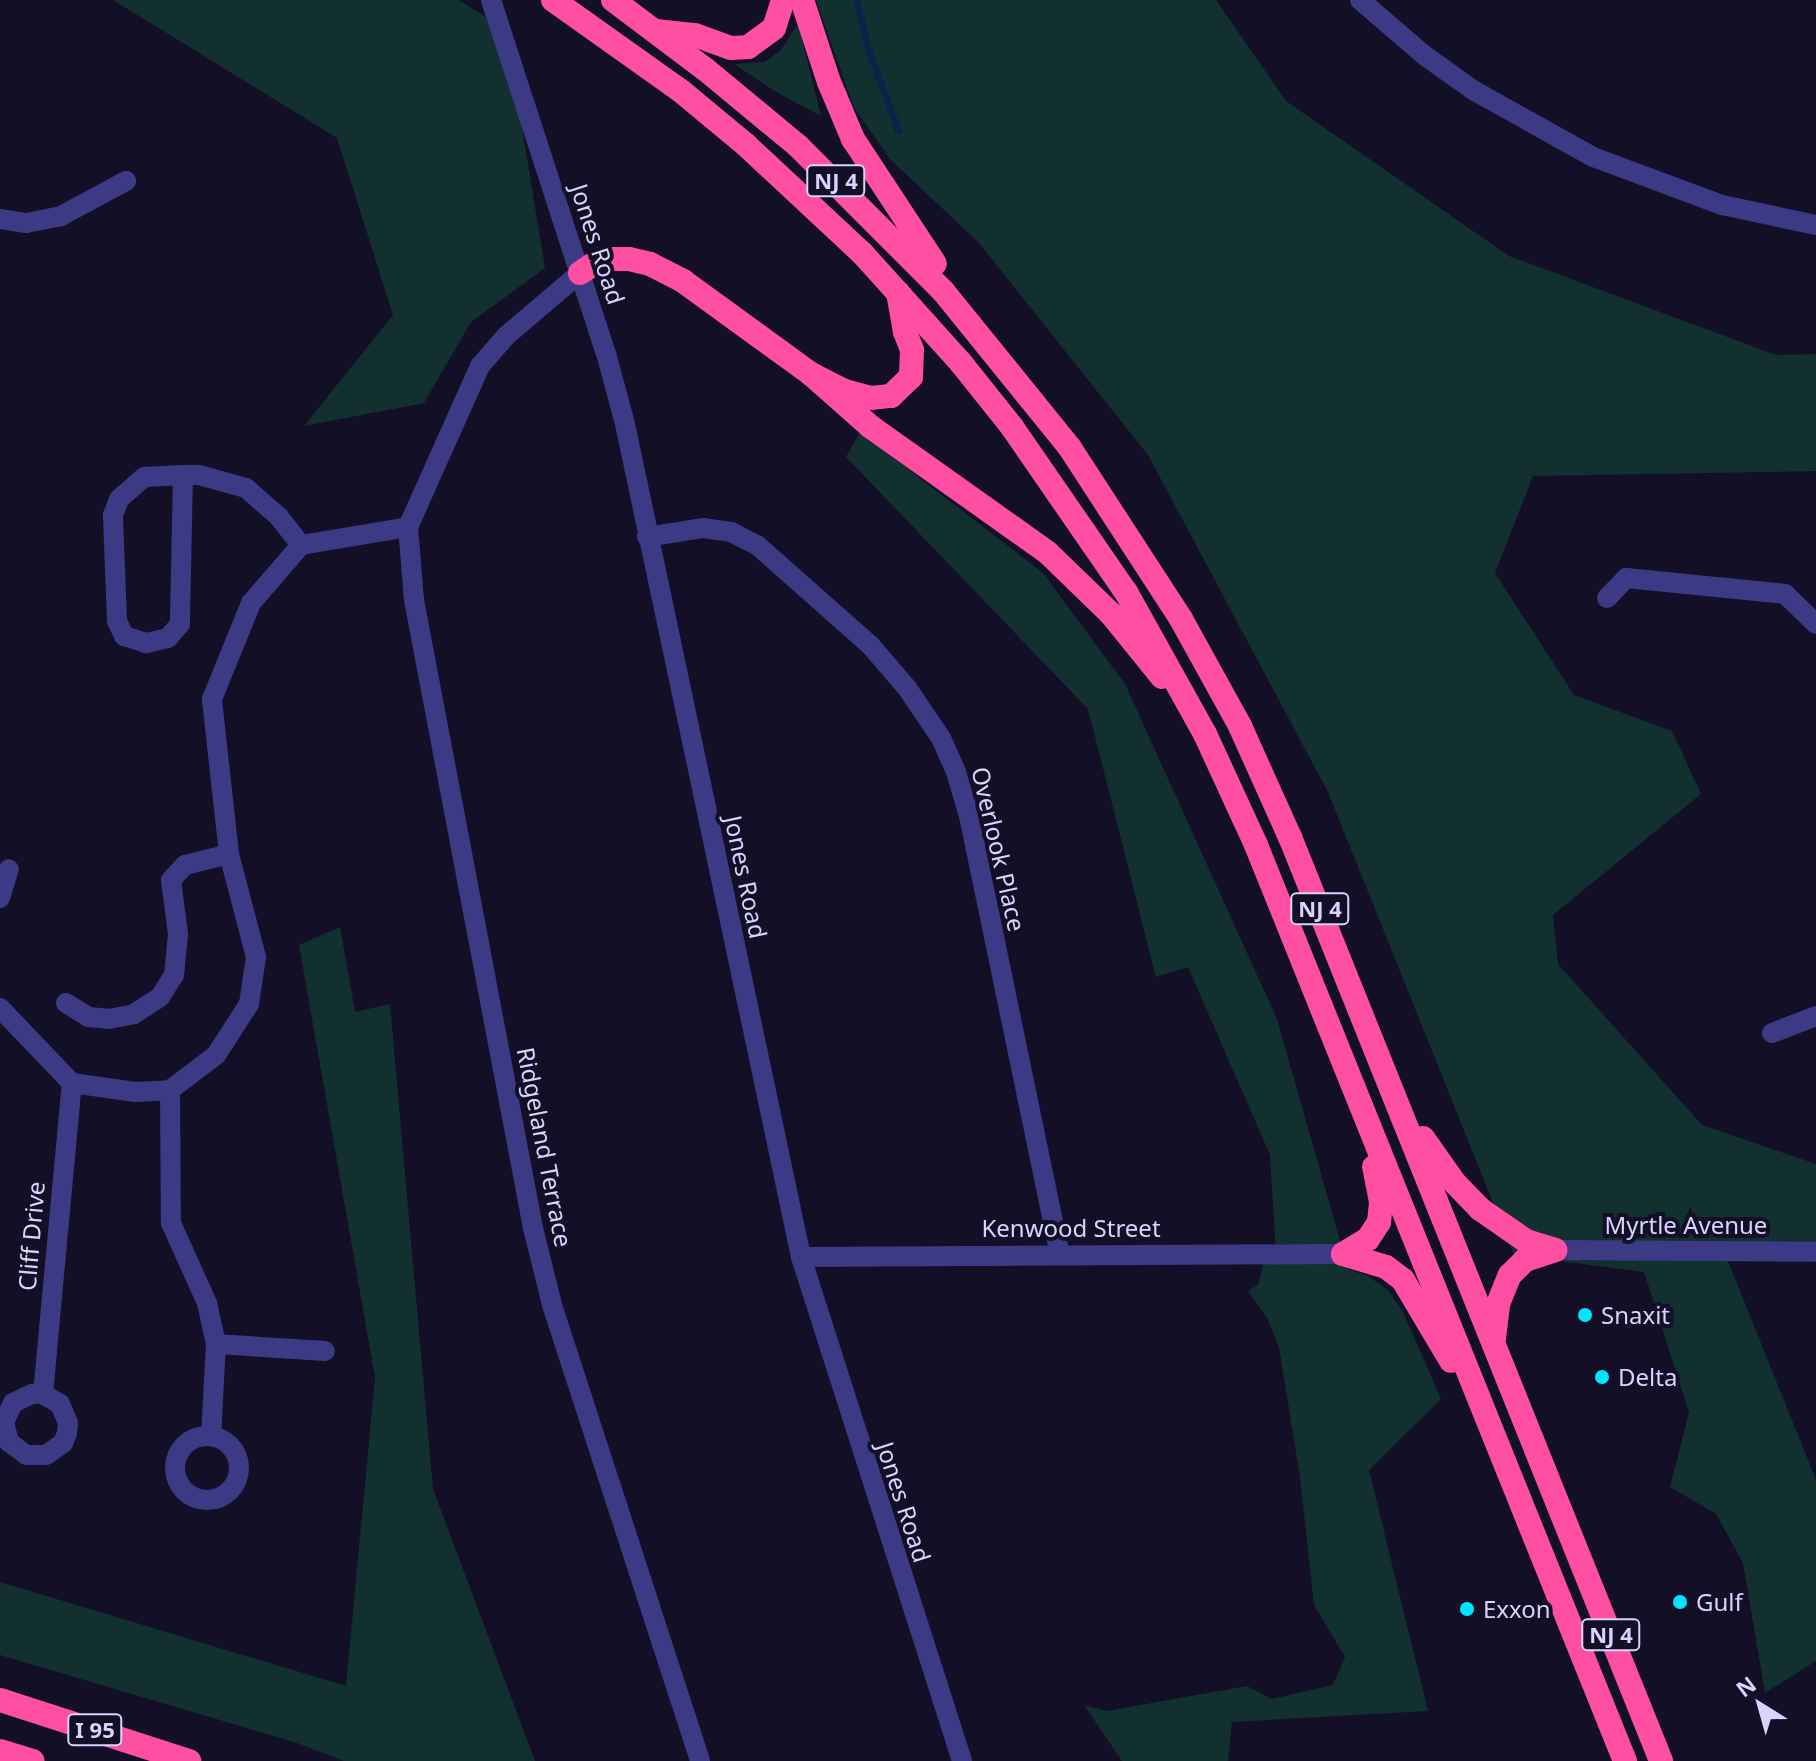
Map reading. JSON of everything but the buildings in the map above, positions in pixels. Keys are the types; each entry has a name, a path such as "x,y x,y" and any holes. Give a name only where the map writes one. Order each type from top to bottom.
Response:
{"highway":[{"name":"NJ 4","path":"553,0 681,91 746,145 824,216 898,291 986,394 1082,525 1147,627 1205,734 1256,845 1625,1761"},
{"name":"NJ 4","path":"613,0 736,94 828,174 915,261 996,353 1117,515 1214,678 1274,799 1661,1761"},
{"path":"656,31 695,35 731,48 748,47 774,28 783,0"},
{"path":"802,0 853,139 996,353"},
{"path":"580,273 595,262 619,258 662,269 811,374 871,427 1064,566 1127,632 1205,734"},
{"path":"811,374 845,391 871,398 891,396 906,385 913,358 898,291"},
{"path":"1382,1063 1428,1147 1466,1196 1511,1232 1555,1250"},
{"path":"1343,1254 1375,1231 1381,1202 1347,1069"},
{"path":"1494,1344 1498,1304 1510,1275 1525,1260 1555,1250"},
{"path":"1343,1254 1386,1267 1403,1280 1498,1446"},
{"name":"I 95","path":"0,1700 189,1761"},
{"path":"0,1751 33,1761"}],"street":[{"name":"Jones Road","path":"491,0 616,389 801,1257 962,1761"},
{"path":"1360,0 1424,55 1473,90 1579,151 1649,181 1722,205 1816,225"},
{"path":"0,219 26,223 61,216 126,181"},
{"path":"0,1008 72,1083 135,1092 170,1090 216,1055 249,1004 256,957 229,854 212,699 251,603 301,545 408,527 480,366 506,336 580,273"},
{"path":"183,475 180,624 168,638 146,643 124,636 118,629 113,515 119,499 144,477 183,475 199,475 246,488 279,517 301,545"},
{"name":"Ridgeland Terrace","path":"408,527 417,616 533,1228 552,1305 700,1761"},
{"name":"Overlook Place","path":"647,537 703,528 731,532 757,545 871,646 907,688 941,738 956,772 969,816 1060,1254"},
{"path":"1607,598 1626,578 1785,594 1814,621"},
{"path":"66,1003 88,1017 109,1019 134,1014 160,997 174,975 178,934 171,880 185,865 229,854"},
{"path":"0,898 9,869"},
{"path":"1772,1033 1816,1016"},
{"name":"Cliff Drive","path":"43,1394 72,1083"},
{"path":"170,1090 171,1223 207,1303 216,1344 211,1435"},
{"name":"Myrtle Avenue","path":"1555,1250 1816,1252"},
{"name":"Kenwood Street","path":"801,1257 1343,1254"},
{"path":"216,1344 325,1351"}],"green space":[{"path":"113,0 459,0 506,30 545,268 471,322 424,403 304,426 393,315 337,138"},
{"path":"816,0 1216,0 1286,101 1509,256 1776,355 1816,354 1816,471 1533,476 1495,573 1574,695 1672,731 1701,794 1553,915 1558,964 1702,1125 1816,1164 1816,1254 1726,1256 1816,1480 1816,1661 1765,1693 1743,1563 1716,1514 1670,1487 1689,1412 1644,1272 1514,1255 1328,792 1148,455 979,243 891,160 854,108"},
{"path":"796,26 799,27 821,116 776,92 734,64 765,62 782,49"},
{"path":"860,432 1043,573 1125,684 1277,1019 1348,1269 1368,1276 1388,1290 1403,1312 1441,1399 1369,1470 1428,1711 1232,1722 1228,1761 1122,1761 1084,1705 1107,1711 1247,1686 1272,1699 1333,1685 1345,1657 1314,1605 1300,1477 1279,1347 1267,1318 1248,1291 1258,1285 1266,1254 1276,1254 1270,1155 1188,967 1156,977 1088,709 846,457"},
{"path":"340,927 355,1012 390,1004 433,1489 535,1761 344,1761 297,1743 0,1655 0,1582 346,1686 375,1377 299,945"}],"waterway":[{"path":"856,0 867,45 898,131"}],"place":[{"name":"Snaxit","path":"1585,1315"},
{"name":"Delta","path":"1602,1377"},
{"name":"Gulf","path":"1680,1602"},
{"name":"Exxon","path":"1467,1609"}]}
